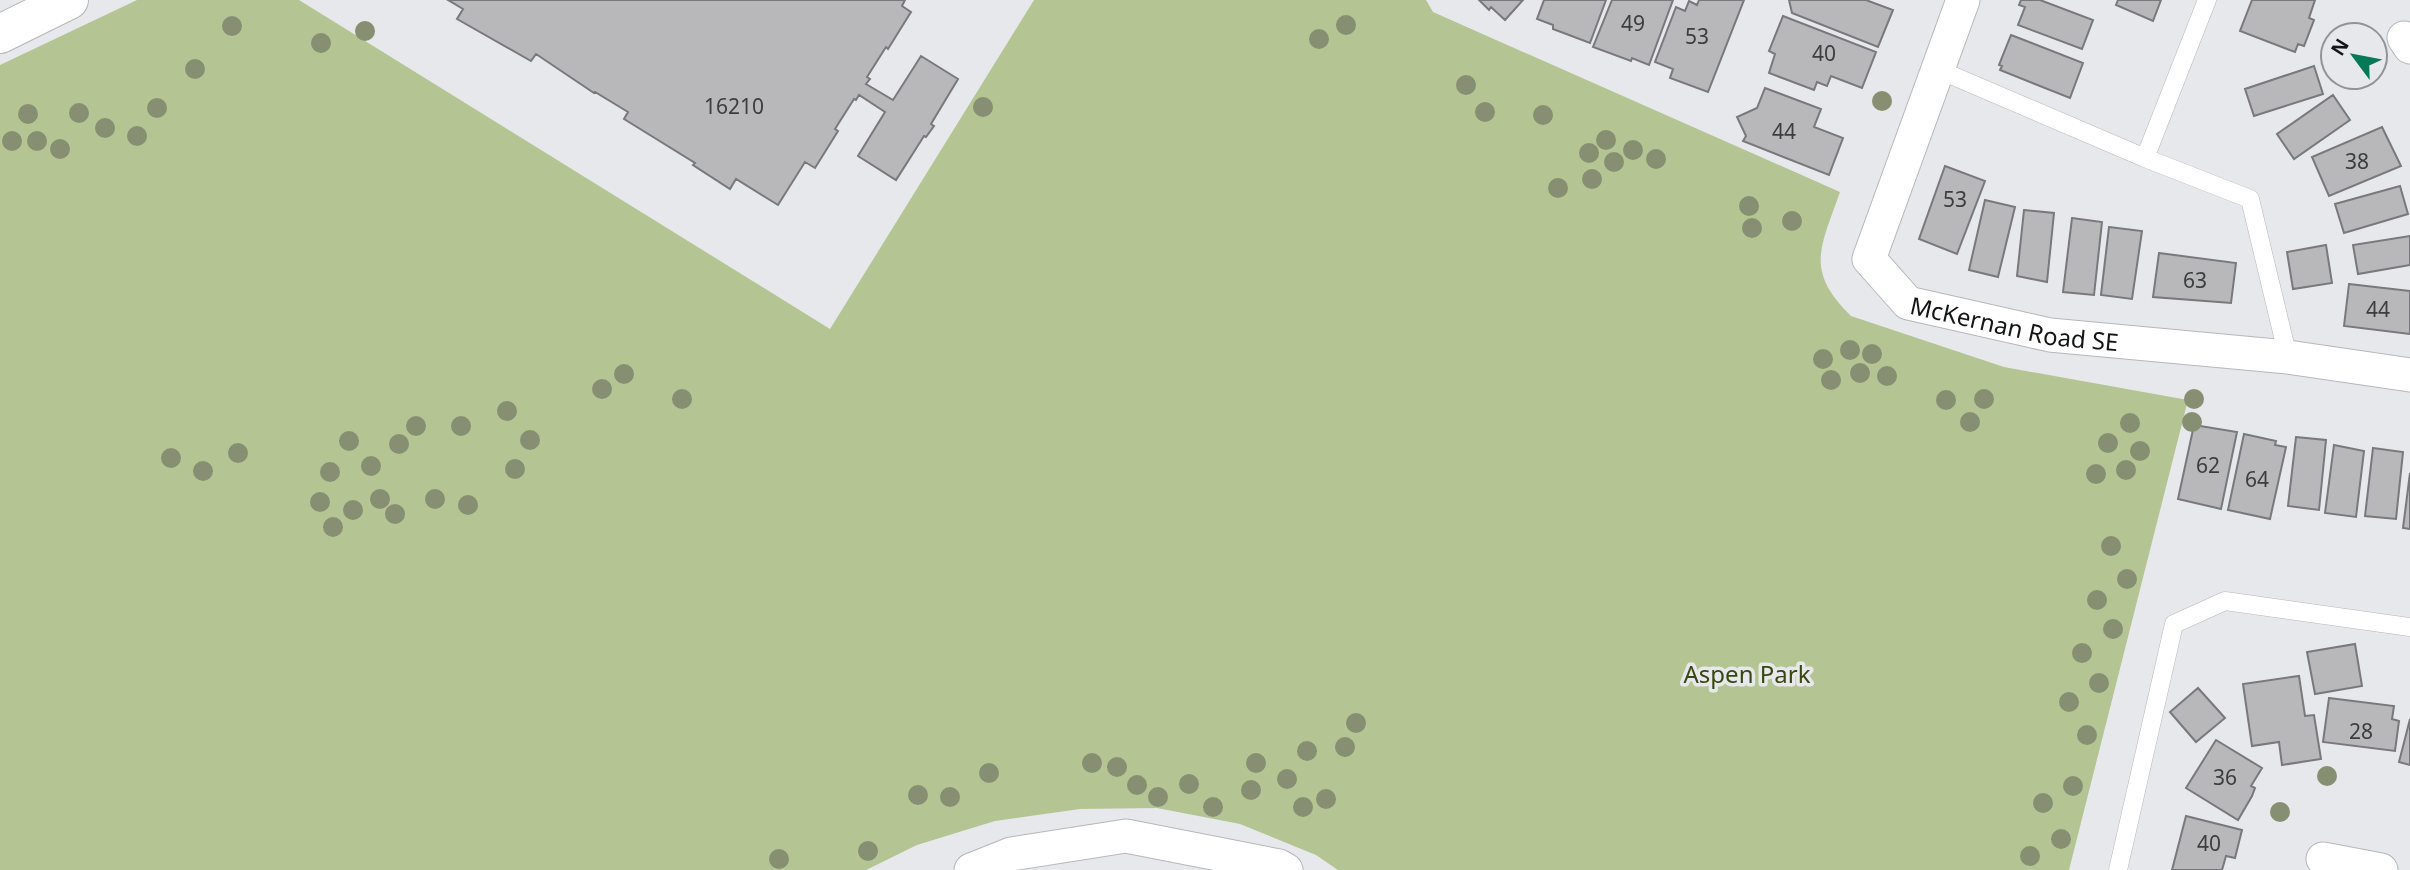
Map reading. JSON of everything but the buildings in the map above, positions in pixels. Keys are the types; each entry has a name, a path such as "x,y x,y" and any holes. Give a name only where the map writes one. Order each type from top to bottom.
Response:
{"street":[{"path":"0,34 69,0"},
{"name":"McKernan Road SE","path":"1963,0 1869,259 1908,303 2050,335 2288,357 2410,375"},
{"path":"971,870 1011,854 1126,836 1279,866 1286,870"},
{"path":"2323,859 2381,870"}],"lane":[{"path":"2145,158 2207,0"},
{"path":"1937,69 2145,158 2250,199 2288,357"},
{"path":"2118,870 2174,624 2225,601 2410,626"}],"green space":[{"name":"Aspen Park","path":"137,0 299,0 830,329 1034,0 1426,0 1433,12 1840,192 1823,243 1822,271 1836,300 1851,316 2004,367 2188,400 2069,870 1338,870 1316,855 1240,824 1157,808 1080,809 995,821 917,845 866,870 0,870 0,65"}]}
